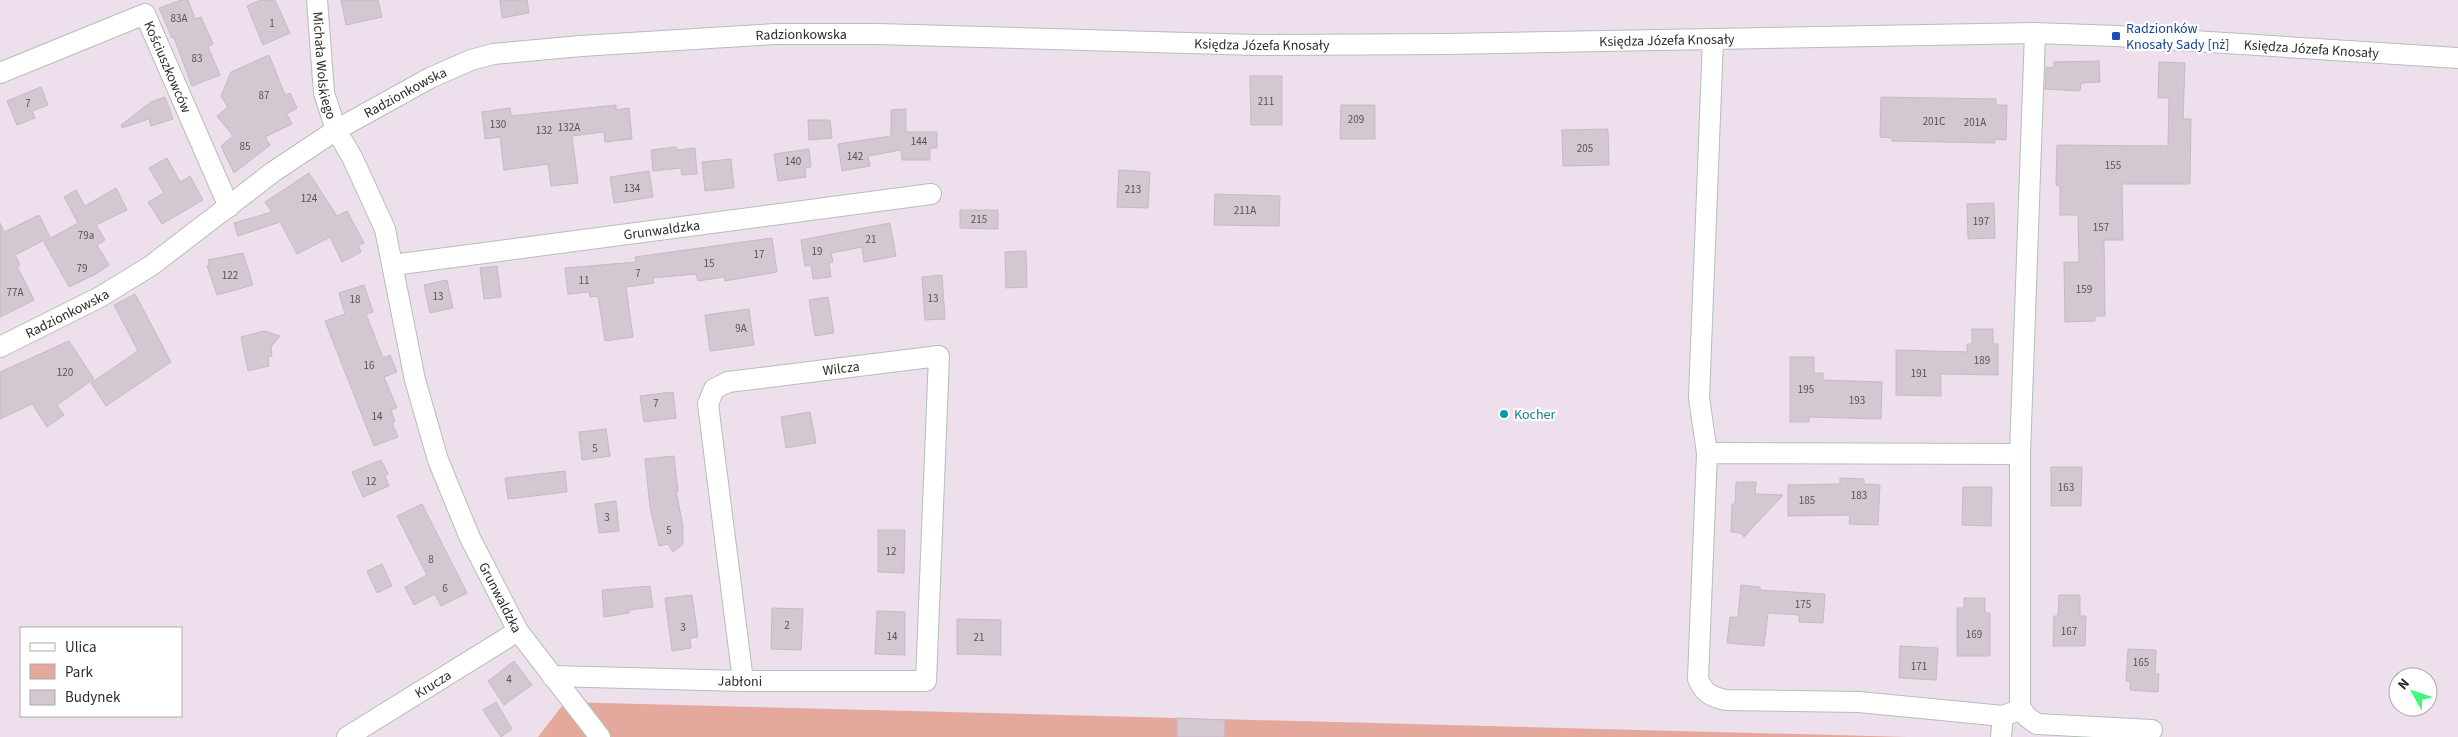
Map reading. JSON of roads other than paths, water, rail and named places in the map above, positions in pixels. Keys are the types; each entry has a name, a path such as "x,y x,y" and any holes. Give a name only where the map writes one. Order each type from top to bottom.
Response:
{"street":[{"name":"Michała Wolskiego","path":"317,0 324,93 336,130"},
{"name":"Kościuszkowców","path":"0,73 145,14 229,207"},
{"name":"Księdza Józefa Knosały","path":"877,34 1256,45 1457,44 2035,33 2126,36 2458,58"},
{"path":"2001,737 2012,711 2035,33"},
{"name":"Radzionkowska","path":"0,347 100,297 152,264 273,172 336,130 430,78 471,60 493,54 565,47 721,36 877,34"},
{"path":"1713,39 1699,398 1707,453 1698,679 1704,691 1714,698 1726,700 1859,702 2012,711 2027,717 2037,724 2152,730"},
{"name":"Grunwaldzka","path":"336,130 374,202 385,230 415,380 438,460 470,538 518,630 600,737"},
{"name":"Grunwaldzka","path":"393,265 931,194"},
{"name":"Wilcza","path":"743,680 708,404 714,390 728,382 938,356 926,681"},
{"path":"1707,453 2020,454"},
{"name":"Krucza","path":"347,737 518,630"},
{"name":"Jabłoni","path":"552,676 926,681"}],"place":[{"name":"Radzionków Knosały Sady [nż]","path":"2116,36"},
{"name":"Kocher","path":"1504,414"}]}
